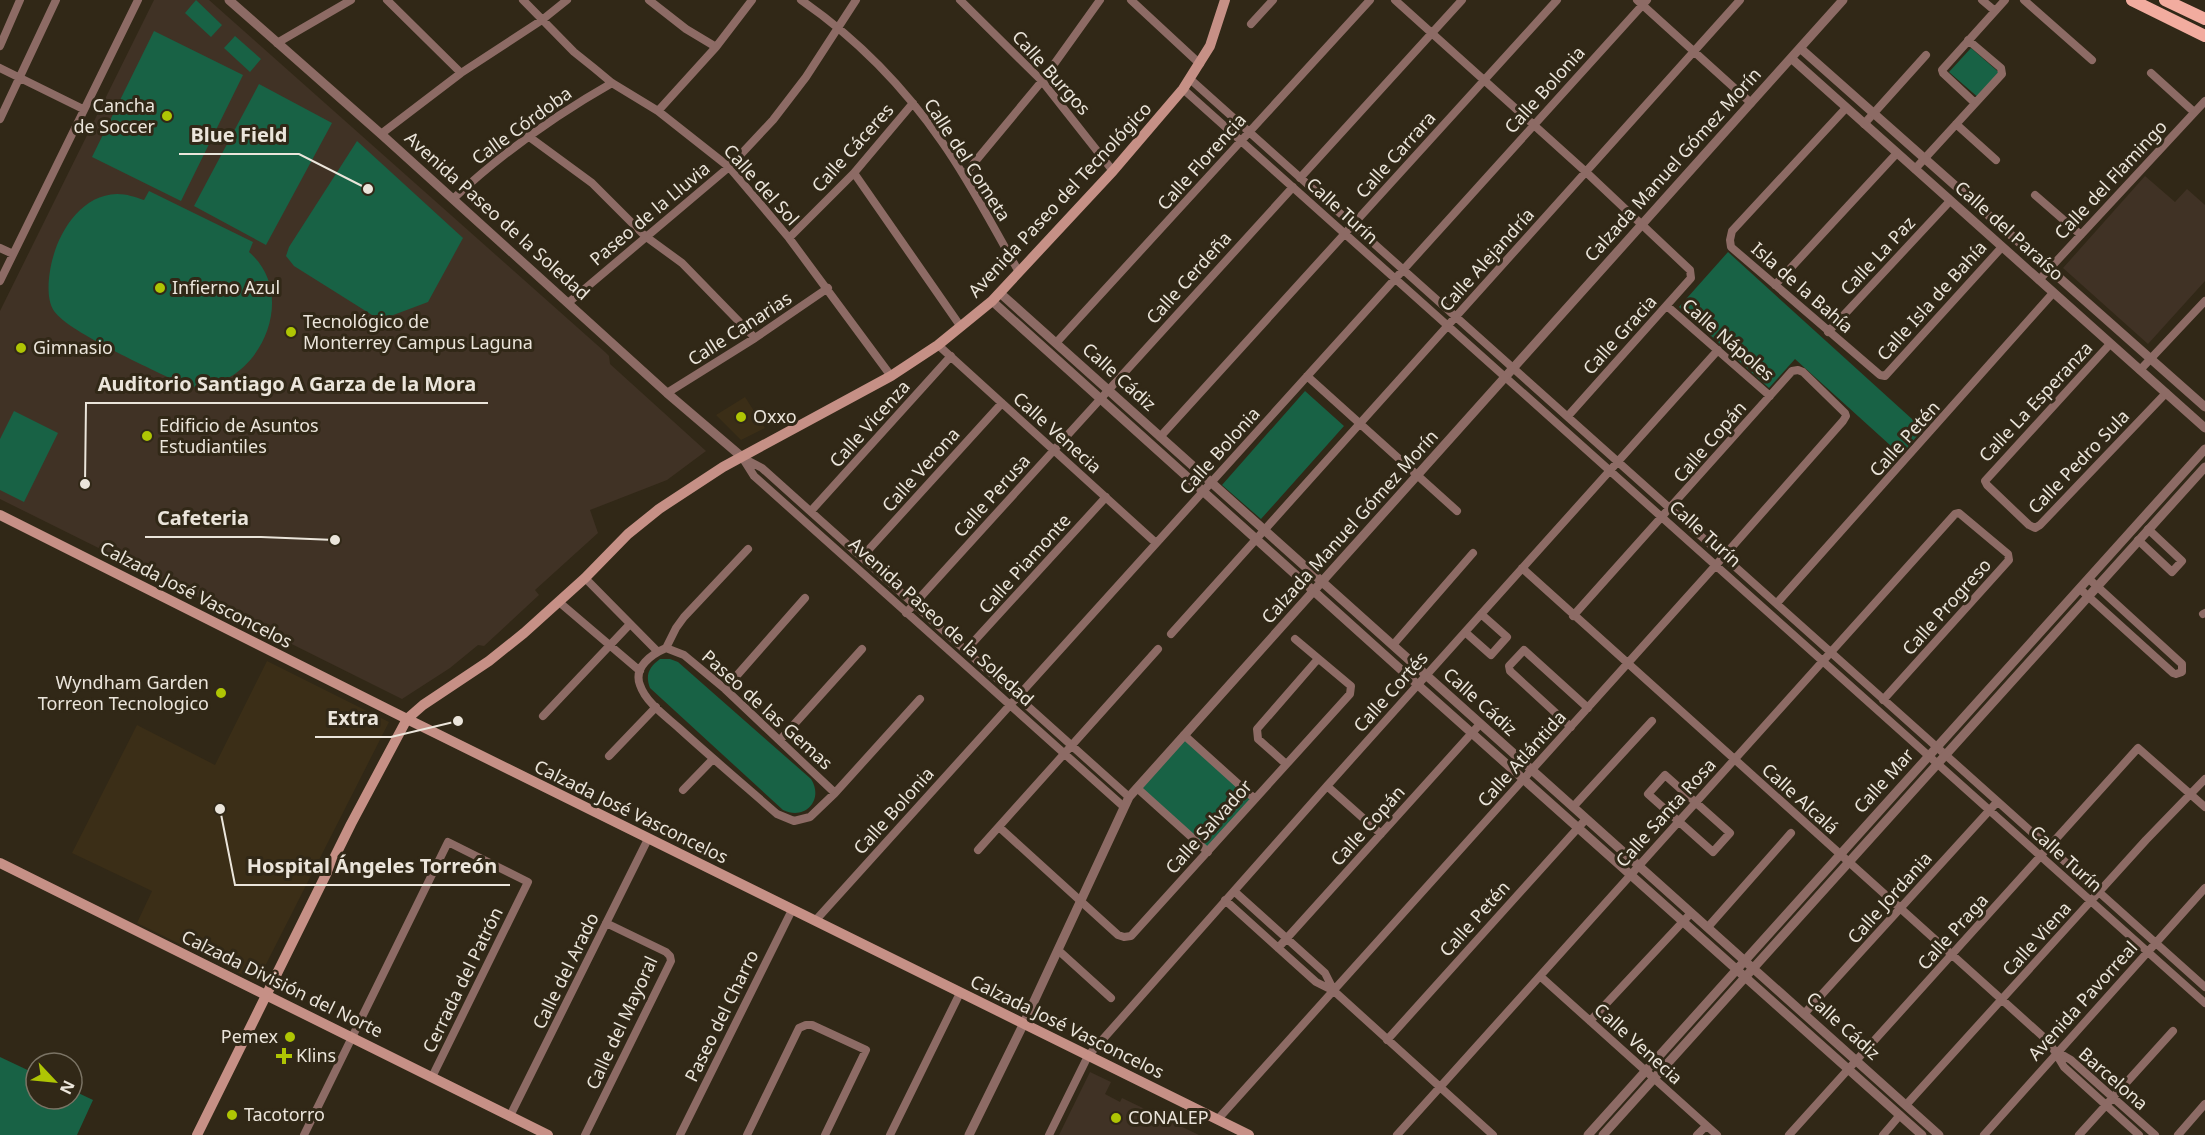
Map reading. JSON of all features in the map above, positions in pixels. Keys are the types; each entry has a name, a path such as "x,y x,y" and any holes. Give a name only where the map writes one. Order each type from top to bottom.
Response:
{"main road":[{"name":"Avenida Paseo del Tecnológico","path":"196,1135 396,736 407,719 423,705 489,661 559,602 628,534 658,509 688,488 742,457 891,376 938,345 996,297 1113,171 1183,89 1200,64 1218,27 1225,0"},
{"path":"2132,0 2205,36"},
{"path":"2165,0 2205,19"},
{"name":"Calzada José Vasconcelos","path":"0,515 648,839 1249,1135"},
{"name":"Calzada División del Norte","path":"0,863 548,1135"}],"street":[{"path":"0,46 3,33 20,0"},
{"path":"0,119 56,0"},
{"path":"0,281 138,0"},
{"name":"Avenida Paseo de la Soledad","path":"229,0 667,393 742,457 762,468 1129,797"},
{"path":"277,43 351,0"},
{"path":"387,0 461,73"},
{"name":"Calle del Sol","path":"523,0 574,52 612,83 658,111 729,167 828,288 891,376"},
{"path":"381,134 461,73 542,20 567,0"},
{"path":"649,0 686,29 716,47"},
{"path":"658,111 716,47 752,0"},
{"name":"Calle del Cometa","path":"801,0 864,51 913,103 964,175 1019,272"},
{"name":"Paseo de la Lluvia","path":"568,303 729,167 773,120 806,77 856,0"},
{"name":"Calle Burgos","path":"960,0 1042,81 1113,171"},
{"path":"964,175 1042,81 1100,0"},
{"path":"1131,0 1200,64"},
{"path":"1251,24 1273,0"},
{"name":"Calle Florencia","path":"1056,344 1370,0"},
{"path":"1395,0 1642,225"},
{"path":"1300,178 1462,0"},
{"name":"Calle Carrara","path":"1161,437 1557,0"},
{"name":"Calle Alejandría","path":"1171,634 1740,0"},
{"name":"Calzada Manuel Gómez Morín","path":"969,1135 1129,797 1843,0"},
{"path":"1982,0 1995,11"},
{"path":"1975,103 1942,70 2005,0"},
{"path":"2024,0 2092,60"},
{"path":"1642,2 1751,103"},
{"name":"Calle Bolonia","path":"814,921 1534,125 1642,2"},
{"path":"1915,169 2002,72 2001,68 1968,40"},
{"name":"Calle del Paraíso","path":"1800,48 2205,407"},
{"path":"1864,124 1926,55"},
{"name":"Calle del Paraíso","path":"1791,58 2205,428"},
{"path":"0,68 83,110"},
{"path":"2151,73 2194,112"},
{"name":"Calle Turín","path":"1190,79 1402,271 1515,368 1777,603 1944,756 2205,987"},
{"name":"Calle Córdoba","path":"453,199 528,136 569,108 612,83"},
{"name":"Calle Turín","path":"1183,89 2205,1003"},
{"name":"Calle del Flamingo","path":"2039,280 2205,101"},
{"name":"Calle Cáceres","path":"789,238 854,173 913,103"},
{"name":"Isla de la Bahía","path":"1846,108 1732,231 1731,247 1828,332 1880,375 1885,376"},
{"path":"1956,124 1996,160"},
{"path":"528,136 584,176 645,236 682,263 755,338"},
{"path":"1775,285 1897,153"},
{"path":"854,173 961,327"},
{"name":"Calle Cerdeña","path":"1100,399 1293,187"},
{"path":"2035,195 2080,235"},
{"name":"Calle La Paz","path":"1828,332 1950,201"},
{"name":"Calle Gracia","path":"1568,416 1691,278 1690,270 1642,225"},
{"name":"Calle Isla de Bahía","path":"1885,376 2002,247"},
{"path":"0,248 13,254"},
{"name":"Calle Canarias","path":"667,393 755,338 828,288"},
{"name":"Calle Petén","path":"1777,603 2053,292"},
{"name":"Calle Cádiz","path":"996,297 1056,344 1161,437 1940,1135"},
{"name":"Calle Cádiz","path":"996,297 1100,399 1922,1135"},
{"path":"2140,370 2205,302"},
{"name":"Calle Nápoles","path":"1667,306 1770,396"},
{"name":"Calle La Esperanza","path":"1985,482 2110,344"},
{"name":"Calle Venecia","path":"938,345 1156,543"},
{"name":"Calle Cortés","path":"1049,1135 1089,1056 1617,460 1718,350"},
{"name":"Calle Vicenza","path":"811,511 951,356"},
{"name":"Calle Nápoles","path":"1798,370 1803,372 1845,412 1846,416"},
{"name":"Calle Copán","path":"1573,616 1792,371 1798,370"},
{"path":"1307,376 1457,511"},
{"name":"Calle Pedro Sula","path":"1985,482 2029,525 2038,527 2166,393"},
{"name":"Calle Perusa","path":"906,613 1100,399"},
{"name":"Calle Verona","path":"862,557 1002,403"},
{"name":"Calle Atlántida","path":"1218,1119 1628,664 1846,416"},
{"name":"Calle Mar","path":"1588,1135 2205,449"},
{"name":"Avenida Paseo de la Soledad","path":"742,457 754,476 1124,807"},
{"name":"Calle Mar","path":"1603,1135 2205,467"},
{"name":"Calle Piamonte","path":"966,650 1106,497"},
{"name":"Calle Santa Rosa","path":"1397,1135 1957,513"},
{"name":"Calle Progreso","path":"1883,700 2009,560 2008,554 1957,513"},
{"path":"2138,540 2172,572 2182,561 2148,530"},
{"path":"559,602 640,671 645,662 658,651 666,648 675,628 684,617 748,549"},
{"path":"1393,645 1473,553"},
{"name":"Calle Alcalá","path":"1522,568 2049,1042 2058,1053"},
{"path":"585,578 658,651"},
{"path":"2080,589 2173,673 2182,672 2182,664 2089,579"},
{"path":"725,689 805,598"},
{"path":"1465,632 1491,655 1507,637 1481,614"},
{"path":"543,716 630,624"},
{"path":"1286,764 1258,739 1257,729 1317,660 1295,639"},
{"name":"Paseo de las Gemas","path":"640,671 640,685 656,707 713,759 786,819 801,820 810,817 835,793 725,689 684,655 666,648"},
{"path":"780,740 862,649"},
{"path":"978,850 1158,649"},
{"path":"1571,727 1509,669 1509,666 1524,651 1588,708"},
{"name":"Calle Salvador","path":"1081,899 1118,935 1131,936 1350,694 1351,687 1317,660"},
{"path":"835,793 920,699"},
{"path":"609,756 656,707"},
{"path":"1573,807 1652,721"},
{"name":"Calle Copán","path":"1278,948 1480,724"},
{"path":"1184,735 1255,799"},
{"name":"Calle Praga","path":"1789,1135 2138,748 2190,794"},
{"path":"683,790 713,759"},
{"path":"1665,775 1730,833 1713,852 1678,821 1648,794 1665,775"},
{"name":"Calle Viena","path":"1906,1106 2099,892 2205,779"},
{"path":"1327,786 1381,834"},
{"path":"1137,788 1208,852"},
{"path":"2190,794 2205,807"},
{"name":"Calle Jordania","path":"1804,1014 1997,802"},
{"name":"Calle Petén","path":"1387,1040 1586,819"},
{"path":"999,827 1081,899"},
{"path":"1708,927 1791,833"},
{"name":"Calle del Arado","path":"510,1116 648,839"},
{"name":"Cerrada del Patrón","path":"352,1037 448,842 528,882 432,1077"},
{"name":"Avenida Pavorreal","path":"1984,1135 2205,888"},
{"path":"1234,891 1325,973 1334,991"},
{"path":"1226,900 1316,982 1334,991 1493,1135"},
{"name":"Paseo del Charro","path":"680,1135 792,910"},
{"path":"1590,1021 1692,913"},
{"name":"Calle del Mayoral","path":"585,1135 671,961 666,952 606,924"},
{"path":"1058,950 1111,998"},
{"name":"Calle Venecia","path":"1540,976 1717,1135"},
{"path":"890,1135 960,993"},
{"path":"747,1135 800,1028 812,1025 866,1050 825,1135"},
{"path":"2079,1135 2173,1031"},
{"path":"304,1135 352,1037"},
{"name":"Barcelona","path":"2058,1053 2070,1060 2155,1135"},
{"name":"Barcelona","path":"2058,1053 2064,1067 2139,1135"},
{"path":"2178,1135 2205,1104"},
{"path":"1883,1135 1900,1115"},
{"path":"1697,1135 1706,1126"}],"shaded area":[{"name":"Tecnológico de Monterrey Campus Laguna","path":"154,0 209,0 605,352 609,356 610,364 706,451 667,480 590,510 598,533 535,590 539,595 484,646 478,645 450,668 402,699 0,499 0,311"},
{"path":"2145,176 2175,202 2187,189 2205,205 2205,281 2148,344 2063,268"},
{"path":"745,397 765,428 741,440 716,415"},
{"path":"267,661 389,722 257,982 137,923 152,891 72,853 137,725 215,765"},
{"name":"CONALEP","path":"1090,1072 1111,1082 1105,1094 1120,1102 1122,1098 1199,1135 1059,1135"}],"green space":[{"path":"196,0 222,25 211,37 185,13"},
{"name":"Cancha de Soccer","path":"154,31 243,75 181,201 92,157"},
{"path":"235,36 261,59 250,72 224,48"},
{"path":"1971,48 2002,75 1980,99 1949,72"},
{"path":"259,84 332,123 266,245 194,206"},
{"path":"357,141 463,238 428,302 380,320 294,266 286,256 289,247"},
{"name":"Infierno Azul","path":"149,191 253,242 249,252 265,271 272,294 271,317 263,340 250,360 232,376 210,385 186,386 116,352 63,320 54,311 50,302 49,281 53,258 63,232 71,220 80,210 103,196 128,195 144,200"},
{"path":"1728,252 1923,429 1901,455 1795,359 1769,388 1679,307"},
{"path":"1305,391 1344,426 1261,519 1222,485"},
{"path":"14,411 58,433 24,502 0,490 0,439"},
{"path":"660,659 678,662 811,779 815,794 810,806 799,813 783,810 650,688 649,672"},
{"path":"1184,738 1252,800 1207,849 1140,788"},
{"path":"0,1057 24,1068 24,1111 84,1111 84,1096 93,1100 77,1135 0,1135"}],"place":[{"name":"Cancha de Soccer","path":"167,116"},
{"name":"Blue Field","path":"368,189"},
{"name":"Infierno Azul","path":"160,288"},
{"name":"Tecnológico de Monterrey Campus Laguna","path":"291,332"},
{"name":"Gimnasio","path":"21,348"},
{"name":"Oxxo","path":"741,417"},
{"name":"Edificio de Asuntos Estudiantiles","path":"147,436"},
{"name":"Auditorio Santiago A Garza de la Mora","path":"85,484"},
{"name":"Cafeteria","path":"335,540"},
{"name":"Wyndham Garden Torreon Tecnologico","path":"221,693"},
{"name":"Extra","path":"458,721"},
{"name":"Hospital Ángeles Torreón","path":"220,809"},
{"name":"Pemex","path":"290,1037"},
{"name":"Klins","path":"284,1056"},
{"name":"Tacotorro","path":"232,1115"},
{"name":"CONALEP","path":"1116,1118"}]}
